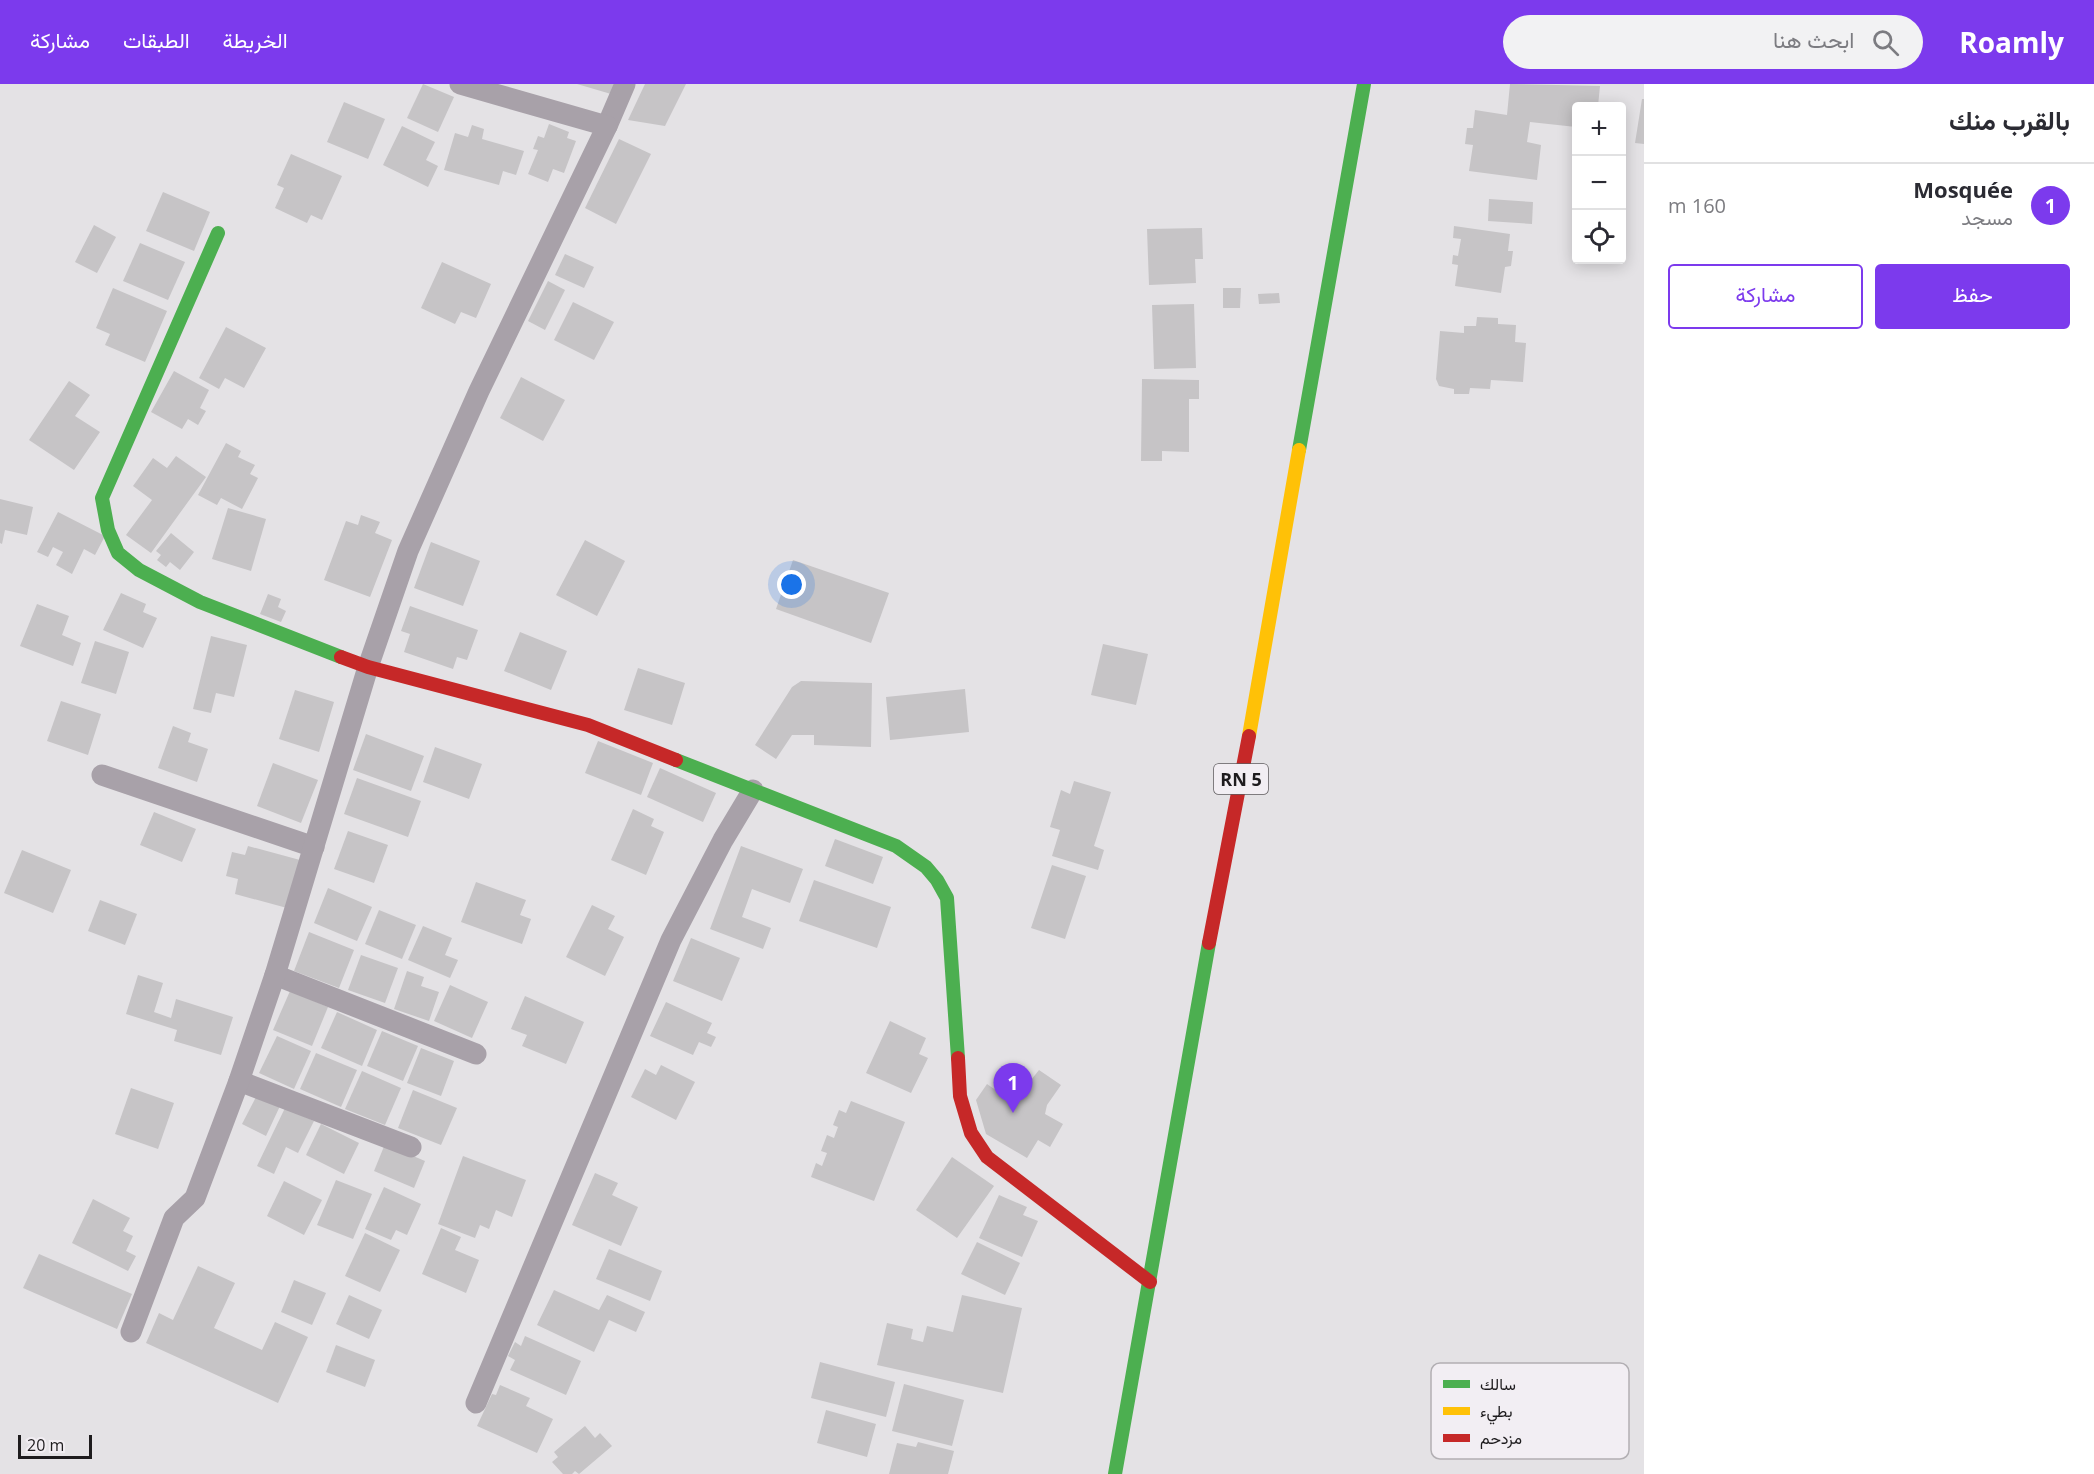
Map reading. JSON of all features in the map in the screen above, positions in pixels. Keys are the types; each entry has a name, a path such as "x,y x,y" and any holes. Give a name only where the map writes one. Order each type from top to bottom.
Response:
{"street":[{"path":"460,84 607,126"},
{"path":"131,1332 174,1218 195,1198 239,1081 275,975 368,667 408,551 479,391 625,84"},
{"name":"RN 5","path":"1115,1474 1364,84"},
{"path":"218,233 117,459 102,498 108,530 118,553 139,570 200,602 287,637 368,667 588,725 896,846 924,864 937,877 947,898 960,1096 971,1133 987,1157 1150,1282"},
{"path":"102,775 314,847"},
{"path":"476,1403 671,940 723,840 753,790"},
{"path":"275,975 476,1054"},
{"path":"239,1081 411,1147"}],"building":[{"path":"423,84 454,97 438,132 407,118"},
{"path":"577,84 614,84 611,94"},
{"path":"645,84 686,84 665,126 628,120"},
{"path":"1510,84 1600,86 1598,102 1572,102 1572,127 1530,122 1527,142 1541,145 1537,180 1469,171 1473,145 1465,144 1467,128 1473,128 1475,110 1507,115"},
{"path":"1642,99 1644,99 1644,144 1635,143"},
{"path":"344,102 385,119 368,159 327,142"},
{"path":"549,124 569,132 567,138 576,141 564,173 553,169 548,182 528,174 538,150 533,149 538,136 544,138"},
{"path":"472,125 484,129 482,139 524,151 516,175 503,171 499,185 444,170 455,133 468,137"},
{"path":"402,126 435,142 426,160 438,166 428,187 383,165"},
{"path":"619,139 651,154 616,224 585,208"},
{"path":"291,154 342,176 322,220 311,215 307,223 275,208 284,188 277,185"},
{"path":"163,192 210,212 194,251 146,231"},
{"path":"1489,199 1533,202 1532,224 1488,221"},
{"path":"94,225 116,237 97,273 75,262"},
{"path":"1454,226 1510,234 1508,251 1513,251 1511,266 1505,267 1501,293 1455,286 1458,265 1452,264 1453,255 1458,256 1461,239 1453,238"},
{"path":"1202,228 1203,259 1195,259 1196,283 1149,285 1147,229"},
{"path":"140,243 185,262 168,300 123,281"},
{"path":"565,254 594,267 584,288 555,275"},
{"path":"442,262 491,284 476,318 461,312 455,324 421,308"},
{"path":"548,281 565,290 545,330 528,321"},
{"path":"113,288 167,311 145,362 105,345 110,334 96,328"},
{"path":"1223,288 1241,288 1240,308 1223,308"},
{"path":"1279,293 1280,303 1259,304 1258,294"},
{"path":"573,302 614,322 594,360 554,340"},
{"path":"1194,304 1196,368 1154,369 1152,305"},
{"path":"1477,317 1498,318 1498,324 1516,325 1515,342 1526,343 1523,382 1491,380 1490,389 1470,388 1469,394 1454,394 1454,389 1439,386 1436,379 1440,331 1464,333 1464,326 1476,326"},
{"path":"226,327 266,348 244,388 225,378 219,389 199,378"},
{"path":"174,371 209,390 200,408 206,411 198,425 188,419 182,429 151,412"},
{"path":"521,377 565,400 543,441 500,418"},
{"path":"1142,379 1199,380 1199,399 1189,399 1189,452 1162,451 1162,461 1141,461"},
{"path":"69,381 90,395 75,416 100,432 74,470 29,440"},
{"path":"226,443 241,451 238,457 255,465 250,474 258,478 242,509 221,498 217,505 198,495"},
{"path":"176,456 206,477 151,553 126,535 152,500 133,486 153,458 167,468"},
{"path":"0,499 33,507 27,535 5,530 2,544 0,543"},
{"path":"228,508 266,519 251,571 212,559"},
{"path":"58,512 105,536 95,555 84,549 72,574 56,565 63,552 53,547 48,557 37,552"},
{"path":"361,515 380,522 375,533 392,540 370,597 324,580 346,521 358,525"},
{"path":"171,533 194,552 180,570 170,562 166,567 157,560 161,555 156,551"},
{"path":"585,540 625,561 597,616 556,595"},
{"path":"431,542 480,561 463,606 414,588"},
{"path":"793,560 889,593 871,643 776,609"},
{"path":"121,593 146,604 143,612 157,618 143,648 103,630"},
{"path":"268,594 281,599 278,607 286,611 281,622 260,614"},
{"path":"37,604 69,616 62,635 81,643 73,666 20,646"},
{"path":"410,606 478,630 467,660 457,657 453,669 404,652 410,634 401,631"},
{"path":"520,632 567,651 551,690 504,671"},
{"path":"211,636 247,645 234,697 216,693 211,713 193,709"},
{"path":"95,641 129,652 116,694 81,683"},
{"path":"1103,644 1148,654 1136,705 1091,695"},
{"path":"638,668 685,683 672,725 624,710"},
{"path":"801,681 872,683 871,747 814,745 814,735 792,735 776,759 755,745 792,687"},
{"path":"965,689 969,732 890,740 886,697"},
{"path":"295,690 334,702 319,752 279,739"},
{"path":"61,701 101,714 88,755 47,741"},
{"path":"173,726 191,733 188,742 208,749 197,782 158,768"},
{"path":"366,734 424,756 411,791 353,770"},
{"path":"598,741 653,763 641,795 585,773"},
{"path":"435,747 482,764 469,799 423,782"},
{"path":"273,763 318,780 301,823 257,806"},
{"path":"660,768 716,793 703,822 647,797"},
{"path":"357,778 421,801 408,837 344,814"},
{"path":"1074,781 1111,792 1094,846 1104,850 1098,870 1052,856 1060,830 1050,827 1061,790 1070,794"},
{"path":"633,809 654,819 651,826 664,832 646,875 611,860"},
{"path":"154,812 196,829 182,862 140,845"},
{"path":"348,831 388,845 374,883 334,869"},
{"path":"835,839 883,857 873,884 825,866"},
{"path":"248,846 300,860 287,908 235,894 238,879 226,876 232,852 245,855"},
{"path":"741,846 803,869 790,903 752,889 742,917 771,928 763,949 710,929"},
{"path":"22,850 71,870 53,913 4,893"},
{"path":"1052,865 1086,876 1065,939 1031,928"},
{"path":"814,880 891,907 877,948 799,921"},
{"path":"476,882 526,900 520,915 531,919 522,944 461,922"},
{"path":"328,888 372,907 357,941 314,923"},
{"path":"100,900 137,914 125,945 88,931"},
{"path":"592,905 615,916 608,929 624,937 605,976 566,957"},
{"path":"379,910 416,925 402,959 365,944"},
{"path":"423,926 452,938 445,955 458,960 450,978 408,960"},
{"path":"309,932 354,950 339,988 294,971"},
{"path":"691,938 740,958 722,1001 673,981"},
{"path":"361,955 398,968 385,1003 348,990"},
{"path":"407,971 424,977 421,986 439,992 429,1021 394,1009"},
{"path":"138,975 163,983 154,1012 171,1018 176,999 233,1017 221,1055 174,1041 177,1030 126,1014"},
{"path":"450,985 488,1002 472,1038 434,1021"},
{"path":"290,991 328,1007 312,1046 273,1030"},
{"path":"525,996 584,1022 566,1064 522,1046 527,1035 511,1029"},
{"path":"666,1002 712,1023 707,1033 716,1037 711,1047 699,1042 693,1055 650,1036"},
{"path":"337,1012 377,1030 362,1066 321,1048"},
{"path":"890,1021 926,1038 919,1054 928,1058 911,1093 866,1073"},
{"path":"382,1031 418,1046 403,1081 367,1066"},
{"path":"277,1036 311,1051 294,1089 259,1073"},
{"path":"421,1048 454,1061 441,1096 407,1083"},
{"path":"316,1053 357,1070 341,1107 300,1089"},
{"path":"661,1065 695,1082 676,1120 631,1097 645,1069 656,1075"},
{"path":"1039,1070 1061,1085 1047,1105 1045,1114 1063,1124 1050,1147 1038,1140 1027,1158 986,1134 976,1100 987,1084 1000,1093 1011,1075 1031,1080"},
{"path":"362,1071 401,1088 385,1125 345,1109"},
{"path":"131,1088 174,1103 158,1149 115,1134"},
{"path":"413,1090 457,1108 441,1145 398,1128"},
{"path":"257,1095 280,1106 266,1136 242,1124"},
{"path":"851,1101 905,1122 874,1201 811,1177 816,1163 822,1166 827,1153 821,1151 827,1135 834,1138 838,1127 833,1125 839,1110 846,1113"},
{"path":"285,1108 314,1121 298,1153 286,1147 274,1174 257,1166"},
{"path":"321,1124 359,1143 344,1174 306,1155"},
{"path":"385,1144 425,1161 414,1188 374,1171"},
{"path":"463,1156 526,1180 512,1217 496,1210 489,1229 480,1225 475,1238 438,1224"},
{"path":"952,1157 994,1186 957,1238 916,1210"},
{"path":"595,1173 618,1183 612,1195 638,1207 621,1246 572,1225"},
{"path":"336,1180 372,1194 353,1239 317,1225"},
{"path":"284,1181 322,1200 304,1235 267,1216"},
{"path":"384,1187 421,1204 407,1235 396,1230 391,1240 365,1229"},
{"path":"999,1195 1027,1207 1023,1215 1038,1221 1022,1257 979,1238"},
{"path":"93,1199 130,1218 123,1231 133,1236 126,1251 136,1256 128,1271 72,1243"},
{"path":"441,1228 461,1237 455,1250 479,1260 466,1293 422,1274"},
{"path":"365,1233 400,1250 380,1292 345,1276"},
{"path":"977,1242 1020,1263 1005,1295 961,1274"},
{"path":"609,1249 662,1271 650,1301 596,1279"},
{"path":"39,1254 132,1294 117,1329 23,1288"},
{"path":"198,1266 235,1283 214,1328 262,1350 275,1322 308,1337 278,1403 146,1343 159,1313 173,1320"},
{"path":"294,1280 326,1293 312,1325 281,1312"},
{"path":"554,1290 599,1310 607,1295 645,1312 636,1332 609,1320 594,1352 537,1325"},
{"path":"349,1295 382,1310 369,1339 336,1324"},
{"path":"962,1295 1022,1308 1003,1393 877,1365 887,1323 913,1329 911,1339 923,1342 927,1326 953,1332"},
{"path":"525,1336 581,1361 566,1395 510,1370 515,1360 508,1356 515,1342 521,1346"},
{"path":"336,1345 375,1360 365,1387 326,1372"},
{"path":"820,1362 895,1382 886,1417 811,1398"},
{"path":"904,1384 964,1400 952,1446 892,1431"},
{"path":"500,1385 530,1398 526,1406 553,1419 537,1453 477,1426 492,1394 496,1395"},
{"path":"826,1410 876,1424 867,1457 817,1443"},
{"path":"585,1426 595,1438 600,1433 612,1446 579,1474 575,1471 572,1474 563,1474 552,1462 558,1457 554,1452"},
{"path":"918,1442 954,1451 948,1474 889,1474 897,1443 916,1447"}],"traffic: fast":[{"path":"1299,450 1364,84"},
{"path":"218,233 102,498 108,530 118,553 139,570 200,602 341,657"},
{"path":"676,760 896,846 926,867 937,880 947,898 958,1058"},
{"path":"1115,1474 1209,943"}],"traffic: slow":[{"path":"1249,736 1299,450"}],"traffic: jam":[{"path":"341,657 368,667 588,725 676,760"},
{"path":"1209,943 1249,736"},
{"path":"958,1058 960,1096 971,1133 987,1157 1150,1282"}],"place":[{"name":"Mosquée","path":"1013,1113"}]}
